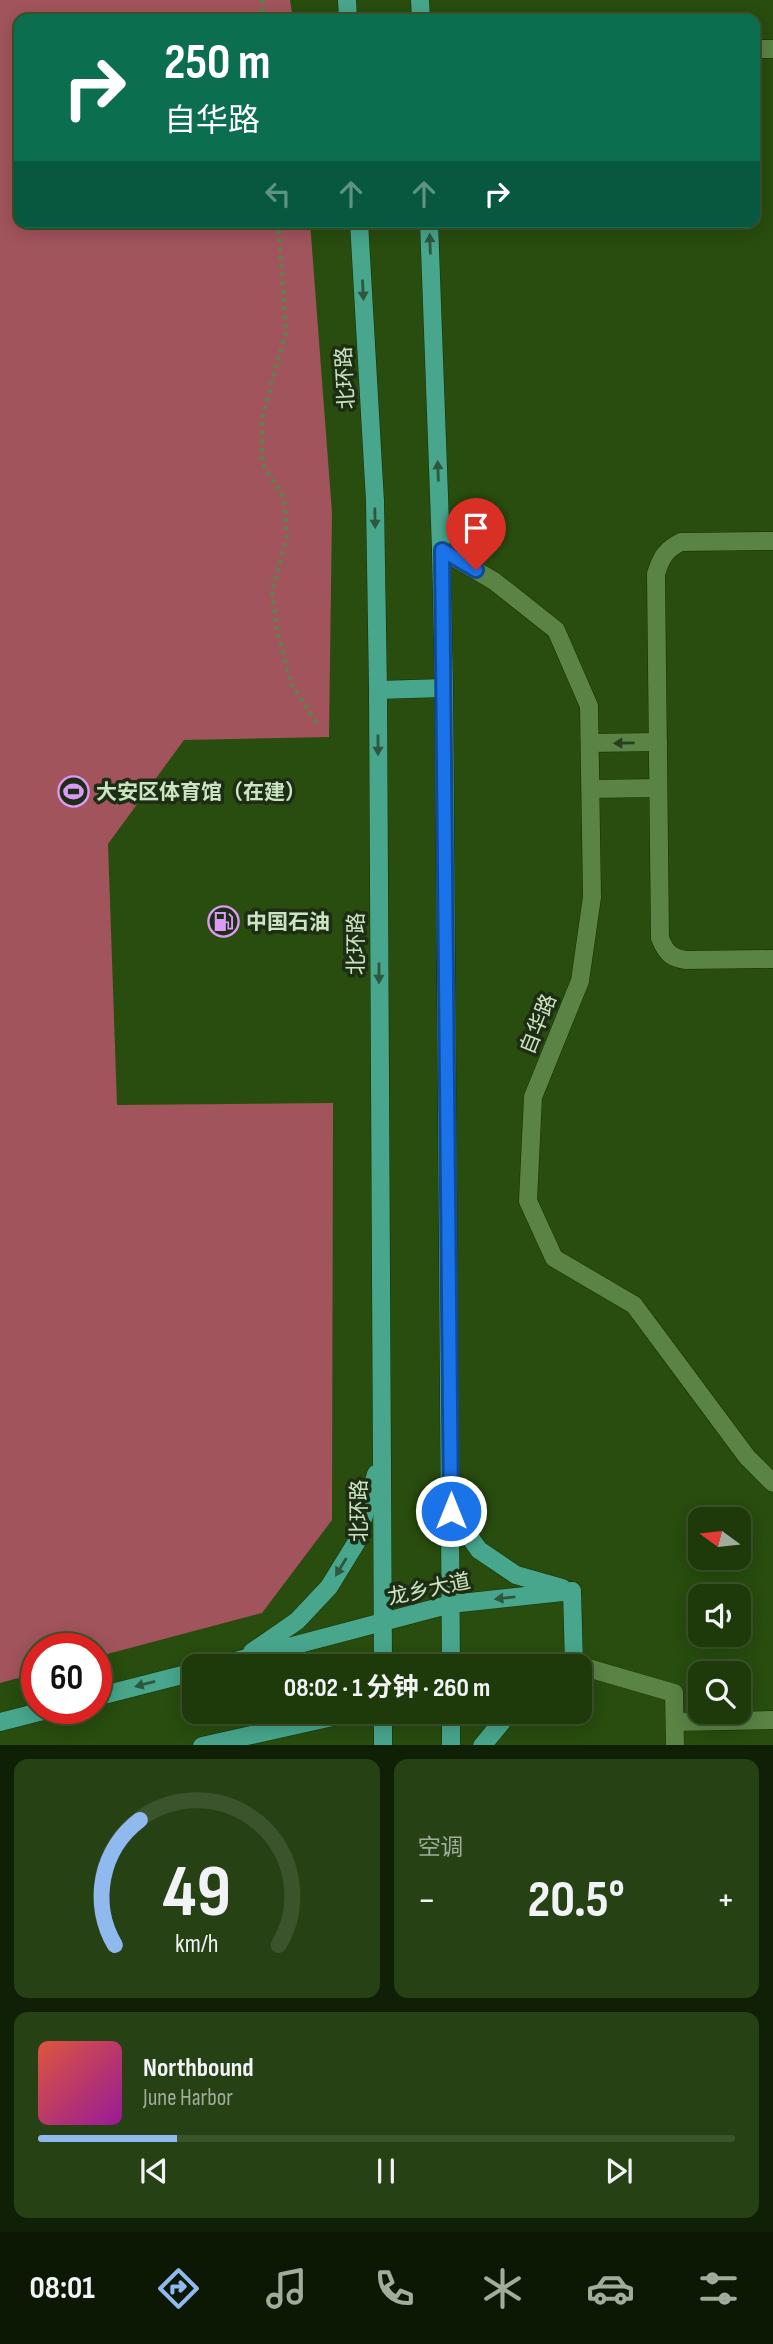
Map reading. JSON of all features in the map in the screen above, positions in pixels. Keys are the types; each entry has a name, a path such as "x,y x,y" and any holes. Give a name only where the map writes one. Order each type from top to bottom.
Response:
{"main road":[{"name":"北环路","path":"359,228 374,501 378,690 383,1654"},
{"path":"429,228 442,550 451,1654"},
{"path":"378,690 444,688"},
{"path":"250,1654 297,1621 329,1587 356,1543 382,1458"},
{"path":"451,1511 479,1550 516,1575 572,1591 569,1654"},
{"name":"龙乡大道","path":"263,1654 452,1604 572,1591"},
{"path":"112,1693 182,1675"},
{"path":"0,1722 21,1717"},
{"path":"202,1745 299,1724"},
{"path":"383,1724 383,1745"},
{"path":"451,1724 451,1745"},
{"path":"482,1745 500,1724"}],"street":[{"path":"773,541 681,542 668,549 660,559 656,574 660,938 665,950 674,958 773,959"},
{"name":"自华路","path":"442,550 494,581 556,630 589,706 592,897 580,981 533,1097 528,1201 554,1258 634,1305 747,1457 773,1483"},
{"path":"590,743 658,742"},
{"path":"591,789 658,788"},
{"path":"592,1671 674,1693 675,1745"},
{"path":"675,1722 773,1720"}],"path":[{"path":"278,228 286,331 262,419 262,463 284,498 288,536 272,592 277,630 291,684 318,725"}],"shaded area":[{"name":"大安区体育馆（在建）","path":"0,0 290,0 292,14 14,14 14,228 310,228 332,513 329,737 184,740 108,844 117,1105 333,1103 332,1520 262,1613 112,1653 112,1633 21,1633 21,1677 0,1683"}],"place":[{"name":"大安区体育馆（在建）","path":"73,792"},
{"name":"中国石油","path":"223,922"}],"route":[{"path":"451,1511 442,550 476,570"}]}
